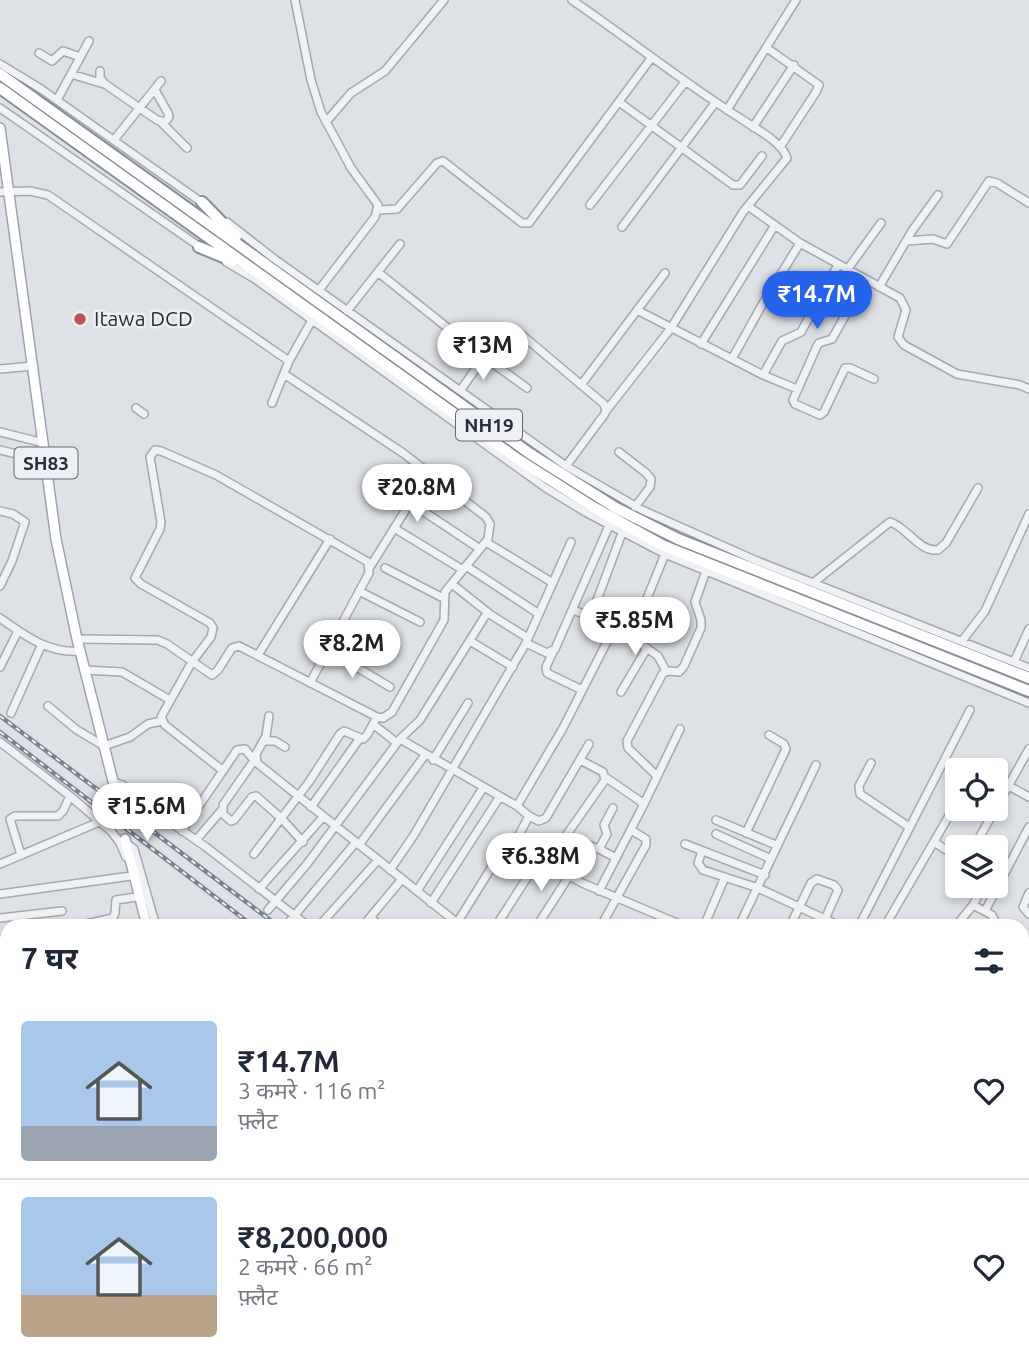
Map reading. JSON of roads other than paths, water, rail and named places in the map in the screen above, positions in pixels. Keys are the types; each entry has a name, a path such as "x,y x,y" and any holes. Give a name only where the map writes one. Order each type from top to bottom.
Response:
{"highway":[{"name":"NH19","path":"1,75 529,453 627,514 678,539 1029,678"},
{"name":"NH19","path":"2,89 516,458 629,528 676,551 1029,691"},
{"path":"202,202 253,254"},
{"path":"199,247 255,270"}],"main road":[{"name":"SH83","path":"0,128 4,192 33,366 56,539 76,639 116,793"},
{"path":"125,841 143,919"}],"street":[{"path":"295,0 319,107 351,168 379,205 379,211 319,290"},
{"path":"326,122 351,93 385,71 444,0"},
{"path":"566,466 671,328 748,206 785,161 786,154 754,127 715,103 572,0"},
{"path":"727,110 796,0"},
{"path":"57,100 89,41"},
{"path":"767,48 817,81 819,87 780,147"},
{"path":"38,53 52,61 63,51 80,57"},
{"path":"379,211 397,209 437,163 443,161 522,223 529,223 652,57"},
{"path":"0,64 57,100 202,202 273,258 566,466 635,506 691,534 1029,668"},
{"path":"754,127 794,65"},
{"path":"100,71 100,78 105,84 161,122 187,148"},
{"path":"71,74 105,84"},
{"path":"114,140 161,81"},
{"path":"590,205 685,82"},
{"path":"155,90 168,113 167,120 161,122"},
{"path":"619,102 736,186 762,156"},
{"path":"622,228 715,103"},
{"path":"0,108 199,247 255,279 546,488 609,526 665,554 1029,703"},
{"path":"907,241 933,239 947,244 989,181 997,183 1029,204"},
{"path":"4,192 30,191 48,195 289,362"},
{"path":"879,287 938,195"},
{"path":"748,206 800,243 900,298 905,305 906,315 898,337 904,345 957,374 1029,389"},
{"path":"847,270 881,223"},
{"path":"701,344 775,225"},
{"path":"732,359 800,243"},
{"path":"347,311 400,244"},
{"path":"763,375 782,341 801,332 838,265"},
{"path":"379,273 527,388"},
{"path":"581,385 665,273"},
{"path":"865,280 832,339 817,346 793,402 820,415 824,412 845,368 874,379"},
{"path":"637,310 763,375 797,389"},
{"path":"272,403 289,362 312,320"},
{"path":"460,391 482,354 490,351 505,330 512,328 604,404 606,411"},
{"path":"0,369 33,366"},
{"path":"284,374 403,453 486,517 491,524 491,532 483,545 445,592 443,598 446,612 441,627 392,712 375,721 367,735 360,738 311,807"},
{"path":"136,408 144,414"},
{"path":"0,432 44,443"},
{"path":"0,450 46,461"},
{"path":"162,721 161,717 170,700 211,637 213,628 211,623 141,584 135,578 160,529 150,457 155,450 196,465 363,558 370,567"},
{"path":"619,452 651,479 650,487 635,506"},
{"path":"813,583 890,522 897,524 926,548 938,550 946,543 978,488"},
{"path":"310,683 370,567 406,508 413,505 553,583"},
{"path":"0,511 22,519 24,527 0,586"},
{"path":"962,641 985,611 1029,514"},
{"path":"582,690 547,673 546,667 609,526"},
{"path":"394,528 539,614"},
{"path":"589,616 622,533"},
{"path":"258,655 330,539"},
{"path":"390,870 414,835 513,667 571,542"},
{"path":"631,631 665,554"},
{"path":"385,568 443,598"},
{"path":"666,671 682,671 701,628 695,601 706,571"},
{"path":"452,584 487,613 527,640 547,653 553,652"},
{"path":"359,591 420,622"},
{"path":"573,610 613,630"},
{"path":"268,910 337,825 398,741 420,720 487,613"},
{"path":"0,618 18,631 57,651 80,651"},
{"path":"517,806 613,630 618,628 631,631"},
{"path":"1014,662 1029,629"},
{"path":"0,667 18,631"},
{"path":"631,631 634,639 658,656 666,671"},
{"path":"76,639 158,640 212,675 235,646 258,655 375,721 398,741 517,806 539,821 546,818 589,744"},
{"path":"470,641 513,667"},
{"path":"11,713 42,644"},
{"path":"621,692 647,648"},
{"path":"328,650 390,687"},
{"path":"84,670 122,673 170,700"},
{"path":"657,776 626,745 666,671"},
{"path":"433,760 468,703"},
{"path":"48,706 77,730 104,746 130,737 148,723 162,721 222,770"},
{"path":"863,919 970,710"},
{"path":"196,840 221,811 255,759 264,741 269,716"},
{"path":"599,891 680,729"},
{"path":"254,854 299,797 342,732 360,738"},
{"path":"746,833 786,749 784,744 769,735"},
{"path":"264,741 275,741 285,747"},
{"path":"0,742 70,796 120,843 143,919"},
{"path":"183,831 222,770 241,748 245,749 257,763 452,919"},
{"path":"1008,787 1029,749"},
{"path":"291,919 357,844 425,755"},
{"path":"580,760 603,772 605,777 640,801 643,806"},
{"path":"871,763 859,786 860,794 909,827"},
{"path":"742,919 816,765"},
{"path":"549,865 605,777"},
{"path":"113,782 123,785 130,804 152,811 183,831 300,919"},
{"path":"417,891 483,788"},
{"path":"1008,789 1029,797"},
{"path":"21,855 10,819 15,816 58,817 70,796"},
{"path":"221,811 231,821 234,820 251,797 256,796 303,842"},
{"path":"431,903 499,798"},
{"path":"599,849 607,834 604,825 613,808"},
{"path":"462,919 493,865 515,844 529,816"},
{"path":"260,888 323,817"},
{"path":"716,820 776,845"},
{"path":"0,864 99,821"},
{"path":"889,919 946,821"},
{"path":"985,911 1029,827"},
{"path":"605,919 647,842 644,837 631,830"},
{"path":"716,834 771,859"},
{"path":"565,837 616,858"},
{"path":"125,841 134,849 154,919"},
{"path":"934,842 945,849"},
{"path":"515,844 599,891 665,919"},
{"path":"685,844 765,875"},
{"path":"702,851 699,867 758,888 819,919"},
{"path":"500,919 539,859"},
{"path":"325,919 378,860"},
{"path":"0,894 131,876"},
{"path":"543,919 569,876"},
{"path":"707,919 725,877"},
{"path":"371,917 402,879"},
{"path":"794,919 813,880 821,880 834,884 838,890 825,919"},
{"path":"1029,893 1023,907 1029,914"},
{"path":"108,919 115,914 116,900 136,897"},
{"path":"963,919 977,898"},
{"path":"973,905 994,919"},
{"path":"0,918 62,911"}],"tunnel":[{"path":"116,793 125,839"}],"railway":[{"path":"0,716 269,919"},
{"path":"0,732 244,919"}],"place":[{"name":"Itawa DCD","path":"80,319"}]}
